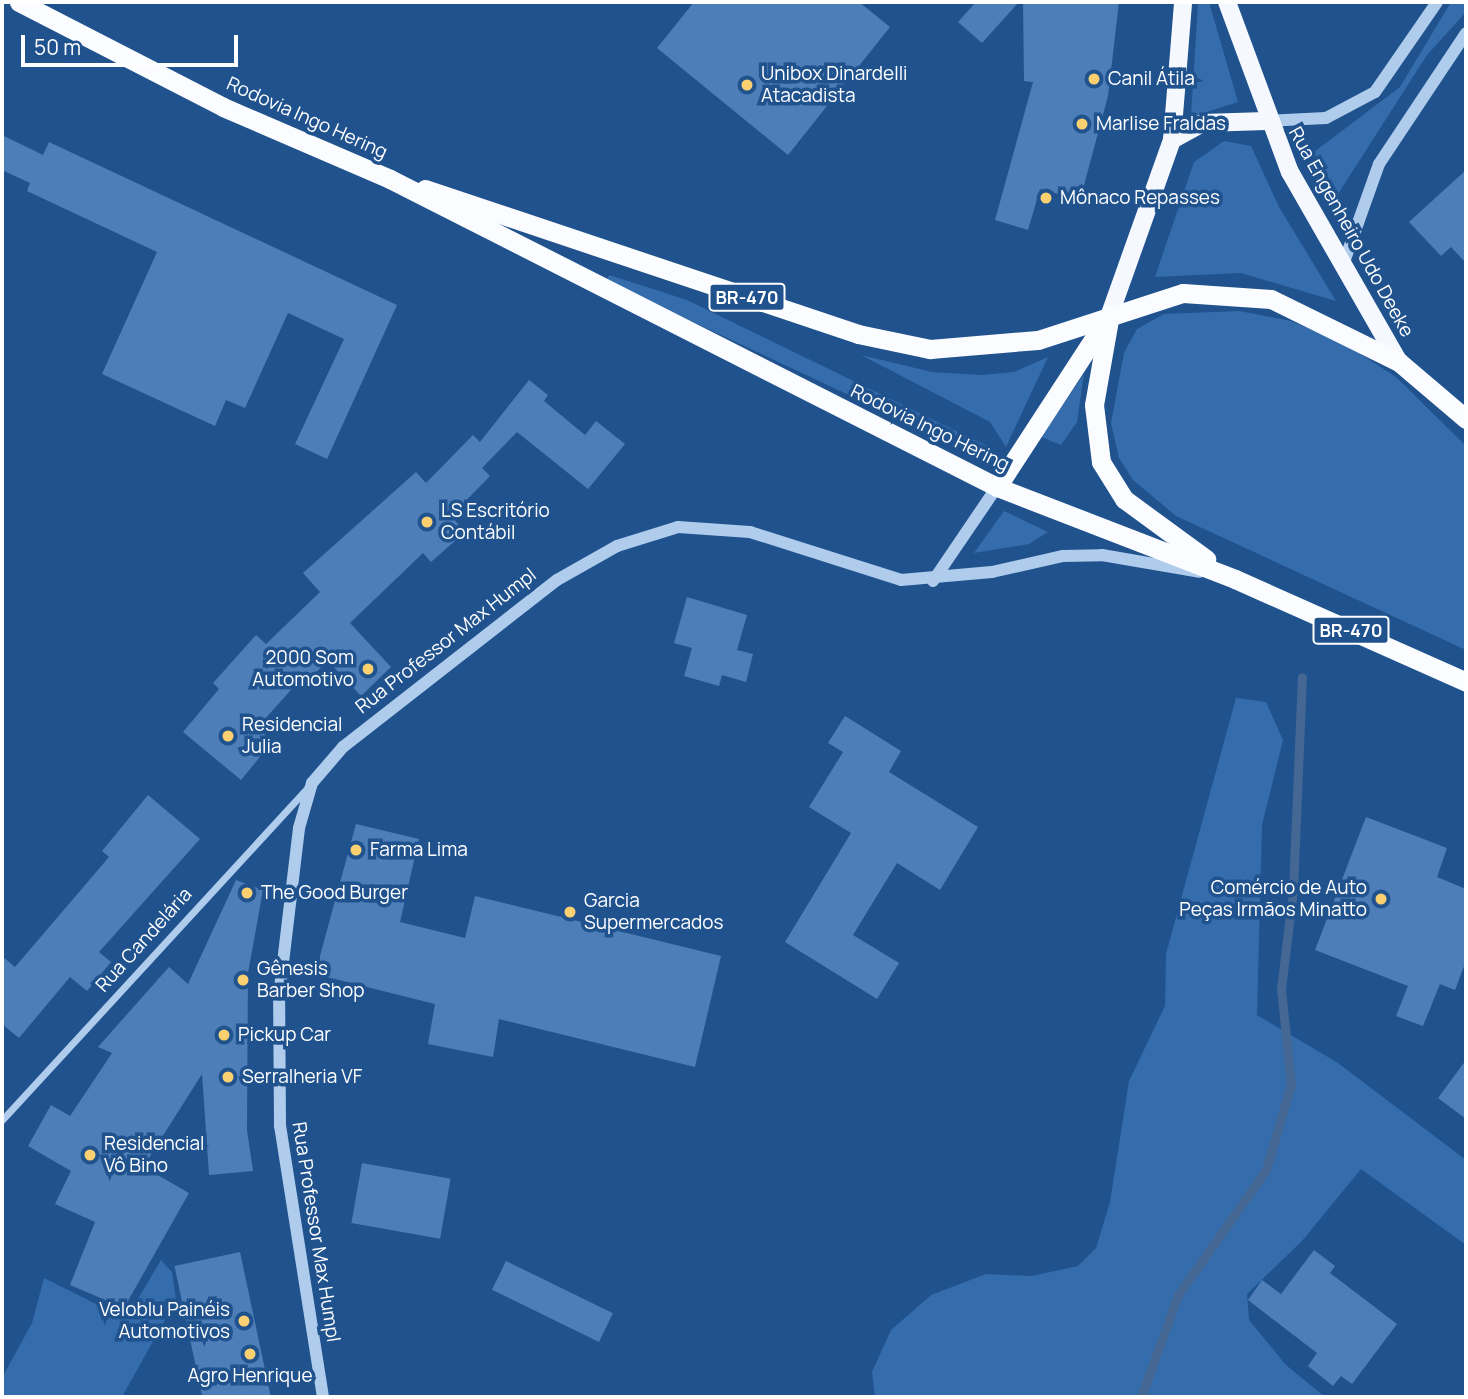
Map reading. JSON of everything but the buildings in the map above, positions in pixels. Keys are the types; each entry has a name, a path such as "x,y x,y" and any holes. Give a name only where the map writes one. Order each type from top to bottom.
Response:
{"highway":[{"name":"Rodovia Ingo Hering","path":"19,2 223,107 390,179 998,487 1235,579 1466,682"},
{"name":"Rodovia Ingo Hering","path":"390,179 858,334 930,349 1038,340 1110,314 1182,293 1230,291 1271,299 1332,323 1399,362 1466,419"},
{"path":"998,487 1110,314"},
{"path":"1110,314 1093,436 1108,478 1159,528 1235,579"}],"main road":[{"path":"1110,314 1172,140 1183,2"},
{"name":"Rua Engenheiro Udo Deeke","path":"1227,2 1266,121 1343,265 1399,362"},
{"path":"1172,140 1203,123 1266,121"}],"street":[{"path":"1266,121 1326,118 1375,92 1437,2"},
{"path":"1343,265 1379,164 1466,33"},
{"path":"933,581 998,487"},
{"name":"Rua Professor Max Humpl","path":"323,1397 285,1177 278,1076 283,931 312,783 391,704 557,580 647,533 689,527 750,532 863,571 933,581 1102,555 1235,579"},
{"name":"Rua Candelária","path":"2,1120 312,783"}],"shaded area":[{"path":"1198,2 1209,2 1238,102 1191,117"},
{"path":"1451,2 1466,2 1466,12 1427,55 1338,194 1330,190 1314,152 1400,87"},
{"path":"1224,141 1251,146 1279,207 1336,301 1241,273 1155,277 1194,162"},
{"path":"609,275 687,300 991,448 985,459 606,281"},
{"path":"1239,311 1291,321 1345,344 1396,377 1466,446 1466,650 1176,516 1133,480 1119,458 1111,423 1124,353 1137,329 1164,314"},
{"path":"861,355 932,372 982,375 1014,372 1048,357 1006,447 990,422"},
{"path":"1084,374 1077,422 1061,445 1041,437"},
{"path":"1004,511 1048,532 1029,544 974,553"},
{"path":"1236,698 1266,702 1283,740 1262,825 1257,1015 1338,1063 1466,1160 1466,1245 1361,1169 1302,1241 1247,1294 1249,1320 1286,1365 1325,1397 875,1397 872,1372 891,1330 931,1295 986,1274 1032,1276 1078,1266 1096,1248 1110,1202 1129,1081 1165,1006 1166,954"},
{"path":"161,1260 172,1272 176,1300 122,1397 2,1397 2,1378 32,1323 44,1278 126,1319"}],"waterway":[{"path":"1141,1397 1178,1295 1266,1170 1291,1084 1281,989 1293,890 1302,677"}],"place":[{"name":"Canil Átila","path":"1094,79"},
{"name":"Unibox Dinardelli Atacadista","path":"747,85"},
{"name":"Marlise Fraldas","path":"1082,124"},
{"name":"Mônaco Repasses","path":"1046,198"},
{"name":"LS Escritório Contábil","path":"427,522"},
{"name":"2000 Som Automotivo","path":"368,669"},
{"name":"Residencial Julia","path":"228,736"},
{"name":"Farma Lima","path":"356,850"},
{"name":"The Good Burger","path":"247,893"},
{"name":"Comércio de Auto Peças Irmãos Minatto","path":"1381,899"},
{"name":"Garcia Supermercados","path":"570,912"},
{"name":"Gênesis Barber Shop","path":"243,980"},
{"name":"Pickup Car","path":"224,1035"},
{"name":"Serralheria VF","path":"228,1077"},
{"name":"Residencial Vô Bino","path":"90,1155"},
{"name":"Veloblu Painéis Automotivos","path":"244,1321"},
{"name":"Agro Henrique","path":"250,1354"}]}
